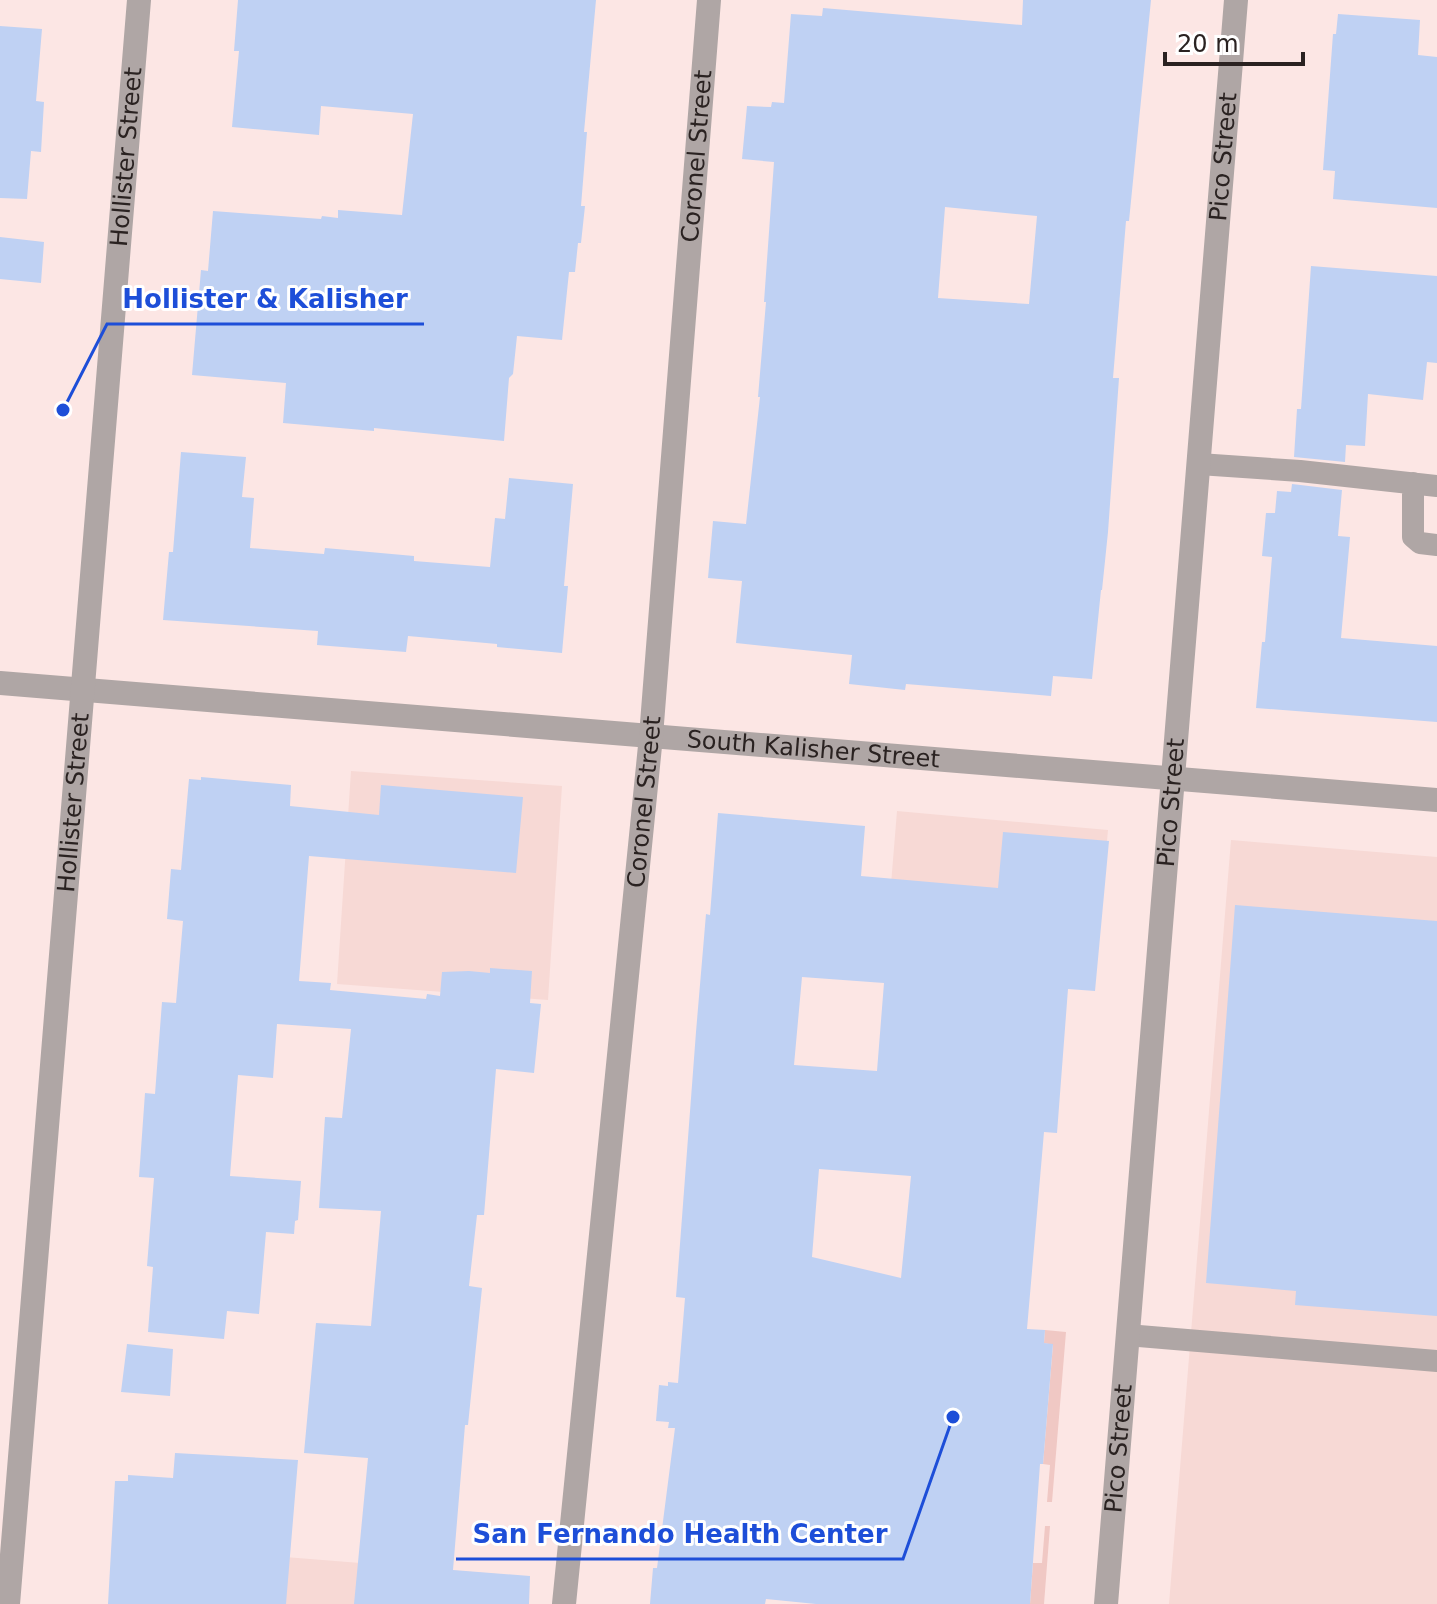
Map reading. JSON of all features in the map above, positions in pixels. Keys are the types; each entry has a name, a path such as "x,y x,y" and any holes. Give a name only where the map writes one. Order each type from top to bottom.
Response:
{"street":[{"name":"Hollister Street","path":"8,1604 139,0"},
{"name":"Coronel Street","path":"564,1604 651,736 709,0"},
{"name":"Pico Street","path":"1106,1604 1236,0"},
{"name":"South Kalisher Street","path":"0,683 1437,800"}],"lane":[{"path":"1199,464 1437,486"},
{"path":"1413,483 1413,537 1420,543 1437,545"},
{"path":"1127,1335 1437,1361"}],"shaded area":[{"path":"351,771 562,786 548,1000 337,984"},
{"path":"897,811 1108,830 1094,986 884,970"},
{"path":"1231,840 1437,857 1437,1604 1169,1604"},
{"path":"1045,1330 1066,1332 1052,1502 1047,1502 1050,1465 1043,1464 1053,1345 1044,1343"},
{"path":"1045,1526 1050,1526 1044,1604 1030,1604 1033,1563 1042,1563"},
{"path":"285,1557 498,1574 496,1604 281,1604"}],"building":[{"path":"238,0 596,0 584,132 587,132 581,206 585,206 575,272 569,272 562,340 517,336 513,374 509,378 504,441 374,428 374,431 283,423 286,383 192,375 201,270 208,271 213,211 321,219 322,216 338,218 338,210 402,215 413,114 321,106 319,135 232,127 239,51 234,51"},
{"path":"1023,0 1151,0 1129,221 1126,221 1113,378 1119,378 1108,532 1092,679 1053,676 1051,696 906,684 905,690 849,684 852,655 736,643 742,581 708,578 713,521 746,524 760,397 774,162 742,159 747,106 771,107 772,102 784,103 791,14 822,16 823,8 1022,25","holes":["945,207 1037,216 1029,304 938,298"]},
{"path":"1338,14 1420,20 1418,55 1437,57 1437,208 1333,199 1335,171 1323,170 1333,34 1336,34"},
{"path":"0,26 42,29 36,101 44,102 41,152 31,151 27,199 0,198"},
{"path":"0,237 44,242 41,283 0,279"},
{"path":"1311,266 1437,276 1437,363 1427,362 1423,400 1368,394 1365,446 1346,445 1345,462 1294,457 1297,409 1301,409"},
{"path":"181,452 246,457 242,497 254,498 250,548 324,554 325,548 414,556 414,561 490,567 495,518 505,519 509,478 573,484 562,653 408,636 406,652 317,645 318,631 163,620 169,552 173,552"},
{"path":"1292,484 1342,490 1338,536 1350,537 1341,638 1437,646 1437,722 1256,708 1272,557 1262,556 1266,513 1275,513 1277,491 1291,492"},
{"path":"201,777 291,785 290,806 379,815 381,785 523,797 516,873 309,856 299,981 331,983 330,990 426,999 427,994 440,996 442,972 490,973 490,968 532,971 530,1003 541,1004 534,1073 496,1069 484,1215 477,1215 469,1286 482,1288 468,1425 465,1425 453,1570 530,1576 529,1604 354,1604 368,1458 304,1453 316,1323 371,1326 381,1211 319,1208 325,1117 342,1118 351,1029 277,1024 273,1078 238,1075 230,1176 301,1181 294,1234 266,1232 259,1314 227,1311 224,1339 148,1332 153,1267 147,1266 154,1178 139,1177 145,1093 155,1094 162,1002 176,1003 183,921 167,919 171,869 181,870 189,779 201,780"},
{"path":"718,813 865,826 861,876 998,888 1003,832 1109,841 1095,991 1068,989 1057,1133 1044,1132 1027,1329 1045,1330 1044,1343 1053,1344 1030,1604 816,1604 766,1599 765,1604 650,1604 675,1428 668,1428 669,1422 656,1421 659,1385 678,1383 685,1298 676,1297 706,914 710,915","holes":["802,977 884,983 877,1071 794,1065","819,1169 911,1176 901,1278 812,1257"]},
{"path":"1235,905 1437,921 1437,1316 1295,1305 1296,1291 1206,1283"},
{"path":"127,1344 173,1349 170,1396 121,1392"},
{"path":"175,1453 298,1460 286,1604 108,1604 115,1481 128,1481 128,1475 173,1478"}],"place":[{"name":"Hollister & Kalisher","path":"63,410"},
{"name":"San Fernando Health Center","path":"953,1417"}]}
